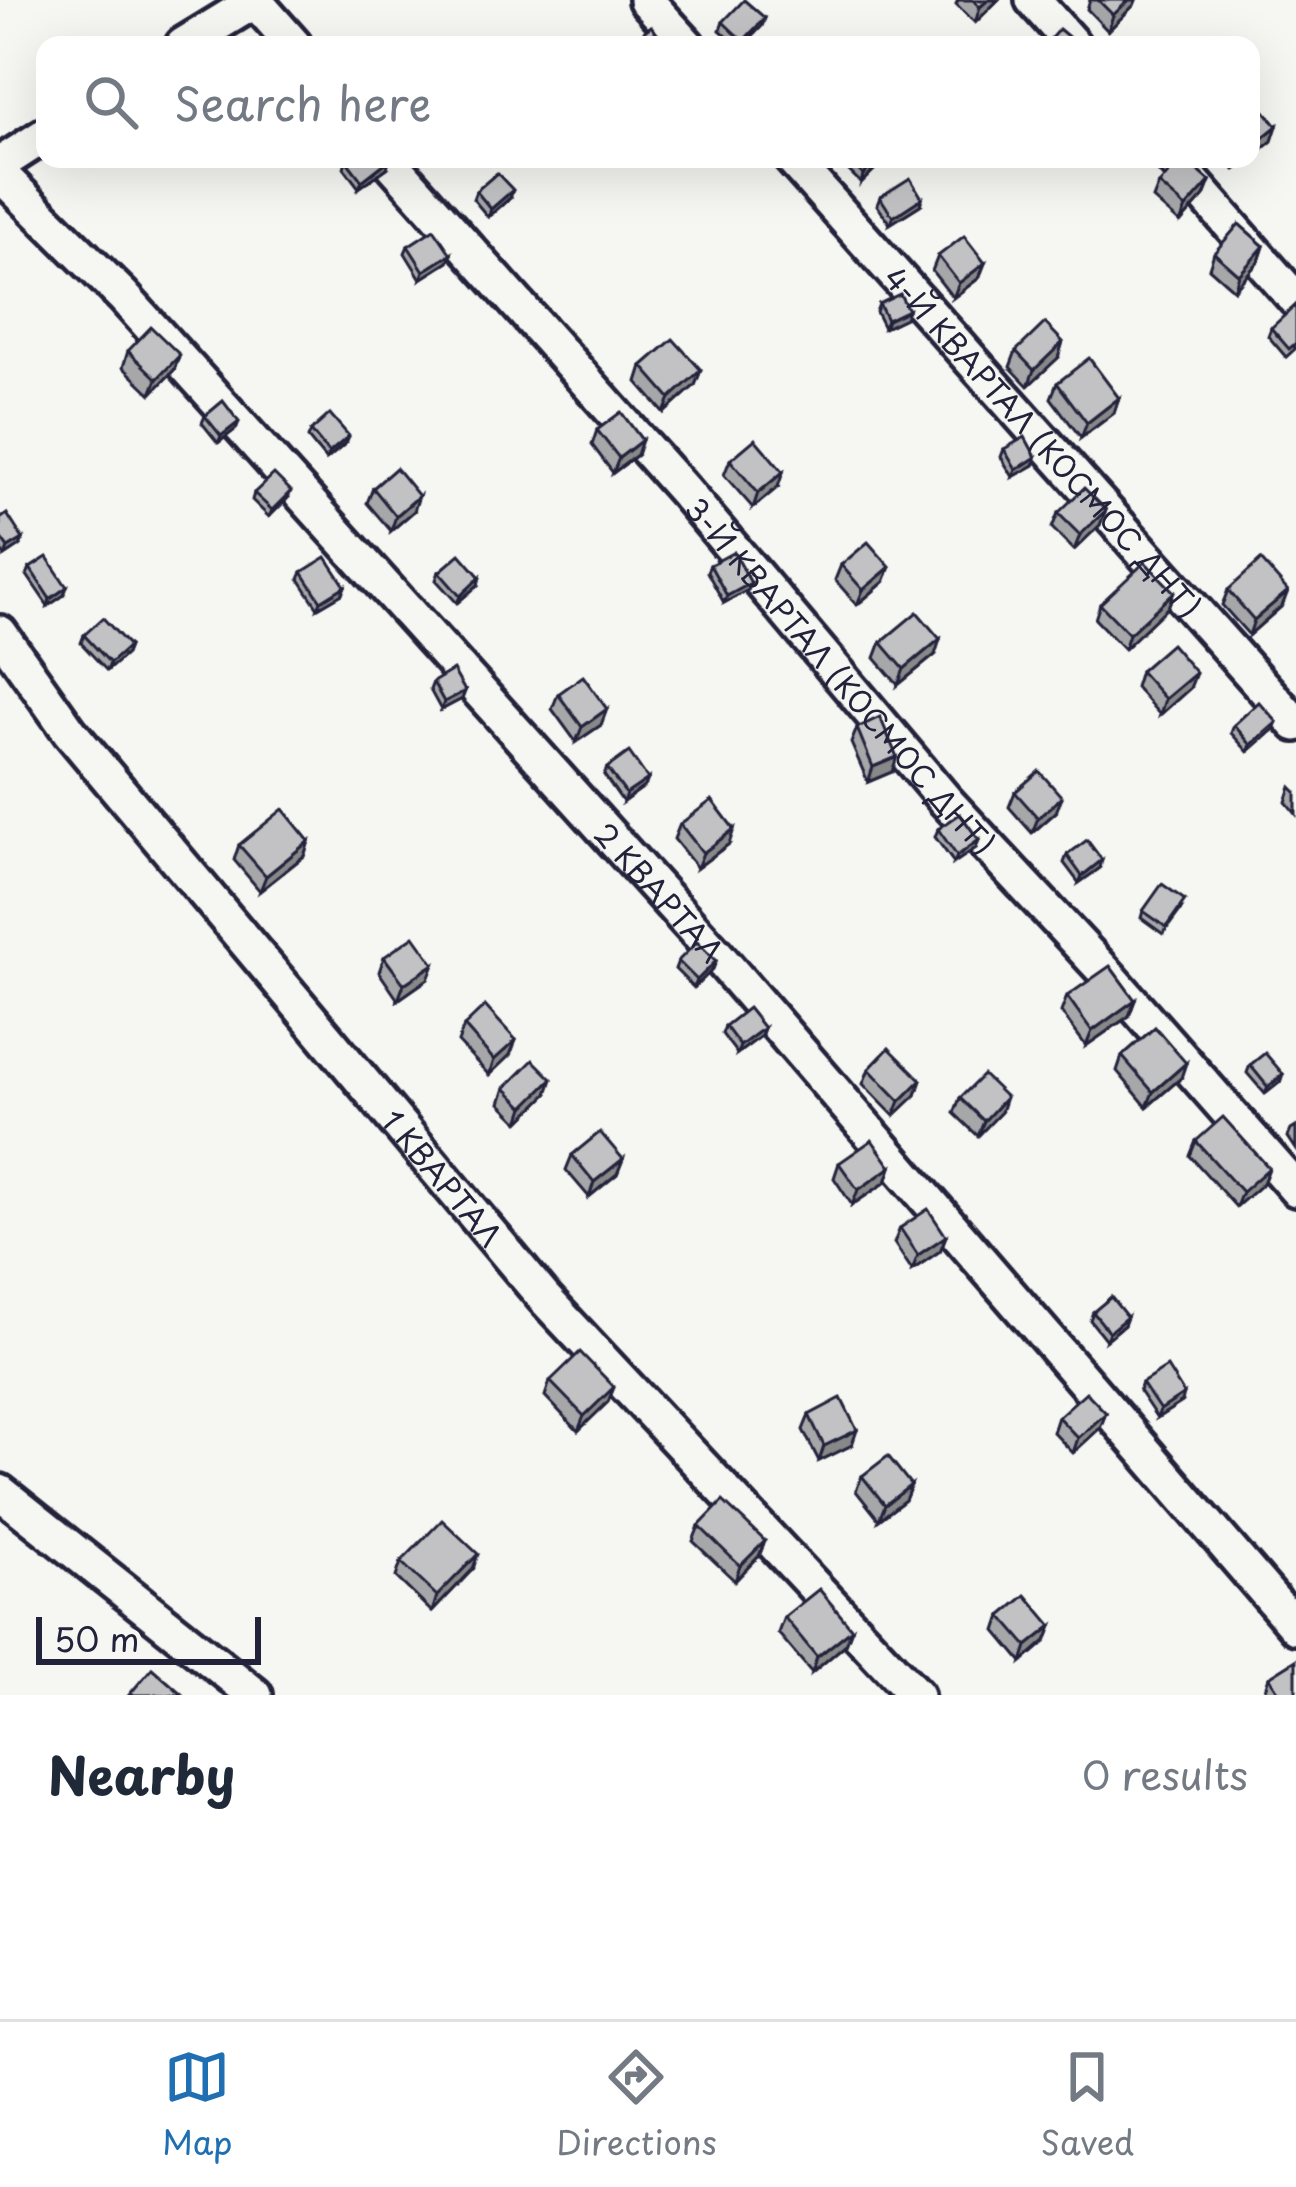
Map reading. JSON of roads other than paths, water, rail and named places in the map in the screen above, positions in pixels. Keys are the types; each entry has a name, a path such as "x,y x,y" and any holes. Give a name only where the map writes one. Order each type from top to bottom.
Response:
{"street":[{"path":"646,0 679,36"},
{"path":"1034,0 1065,36"},
{"path":"198,36 255,1 286,36"},
{"path":"0,164 36,141"},
{"name":"3-Й КВАРТАЛ (КОСМОС ДНТ)","path":"396,168 685,492 945,800 1108,974 1296,1189"},
{"name":"4-Й КВАРТАЛ (КОСМОС ДНТ)","path":"799,168 1296,724"},
{"path":"1181,168 1296,300"},
{"name":"2 КВАРТАЛ","path":"0,174 123,296 710,946 1296,1627"},
{"name":"1 КВАРТАЛ","path":"0,633 70,732 545,1298 916,1695"},
{"path":"0,1492 255,1695"}]}
